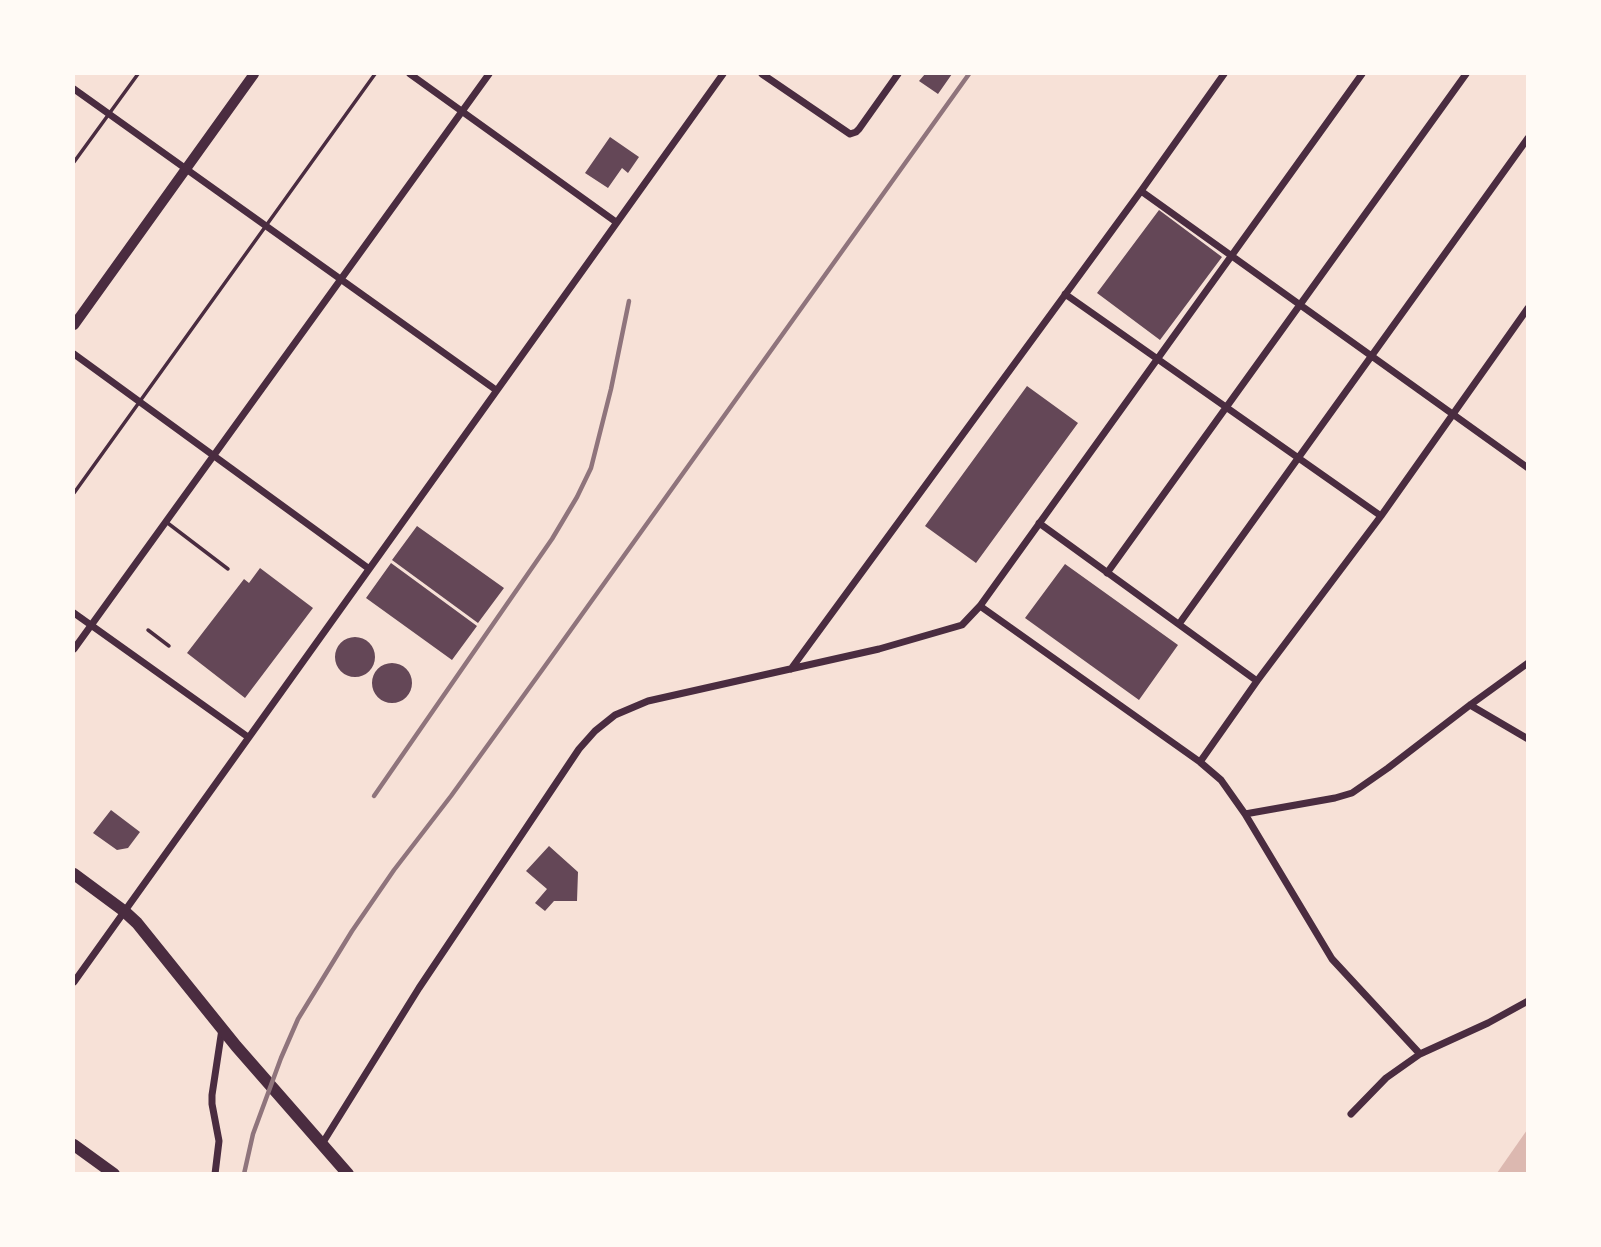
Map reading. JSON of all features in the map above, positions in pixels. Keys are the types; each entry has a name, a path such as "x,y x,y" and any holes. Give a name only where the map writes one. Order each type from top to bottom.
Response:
{"main road":[{"path":"74,874 137,923 348,1174"},
{"path":"74,1145 114,1174"}],"street":[{"path":"74,325 254,74"},
{"path":"410,74 617,222"},
{"path":"74,649 489,74"},
{"path":"74,982 723,74"},
{"path":"762,74 850,134 859,129 898,74"},
{"path":"790,669 1224,74"},
{"path":"322,1144 419,988 579,749 596,730 615,715 648,701 879,649 962,625 980,606 1362,74"},
{"path":"1107,573 1466,74"},
{"path":"74,89 496,390"},
{"path":"1179,624 1528,138"},
{"path":"1141,191 1528,468"},
{"path":"1065,294 1381,516"},
{"path":"1200,762 1381,516 1528,308"},
{"path":"74,354 369,568"},
{"path":"1039,523 1257,681"},
{"path":"980,606 1200,762 1221,780 1245,814 1332,959 1420,1054"},
{"path":"74,613 248,737"},
{"path":"1245,814 1352,793 1528,663"},
{"path":"1470,705 1528,739"},
{"path":"1352,1114 1386,1078 1420,1054 1528,1002"},
{"path":"215,1174 219,1142 212,1095 223,1028"}],"lane":[{"path":"74,162 138,74"},
{"path":"74,493 375,74"},
{"path":"165,521 228,569"},
{"path":"148,630 169,646"}],"shaded area":[{"path":"1527,1130 1527,1173 1497,1173"}],"building":[{"path":"925,74 952,74 938,94 919,81"},
{"path":"610,137 639,157 628,173 622,168 608,188 585,173"},
{"path":"1159,210 1222,257 1160,340 1097,293"},
{"path":"1027,386 1078,423 976,563 925,526"},
{"path":"417,526 504,588 478,623 392,560"},
{"path":"391,563 477,626 452,660 366,598"},
{"path":"1065,564 1178,645 1139,700 1025,618"},
{"path":"260,568 313,608 245,698 187,653 244,579 249,583"},
{"path":"355,637 369,643 375,657 369,671 355,677 341,671 335,657 341,643"},
{"path":"392,663 406,669 412,683 406,697 392,703 378,697 372,683 378,669"},
{"path":"111,810 140,832 128,848 117,850 93,833"},
{"path":"549,846 578,872 577,901 554,901 545,911 535,903 547,889 526,871"}],"railway":[{"path":"244,1174 253,1134 298,1019 352,931 969,74"},
{"path":"374,796 552,539 577,497 591,468 629,301"}]}
